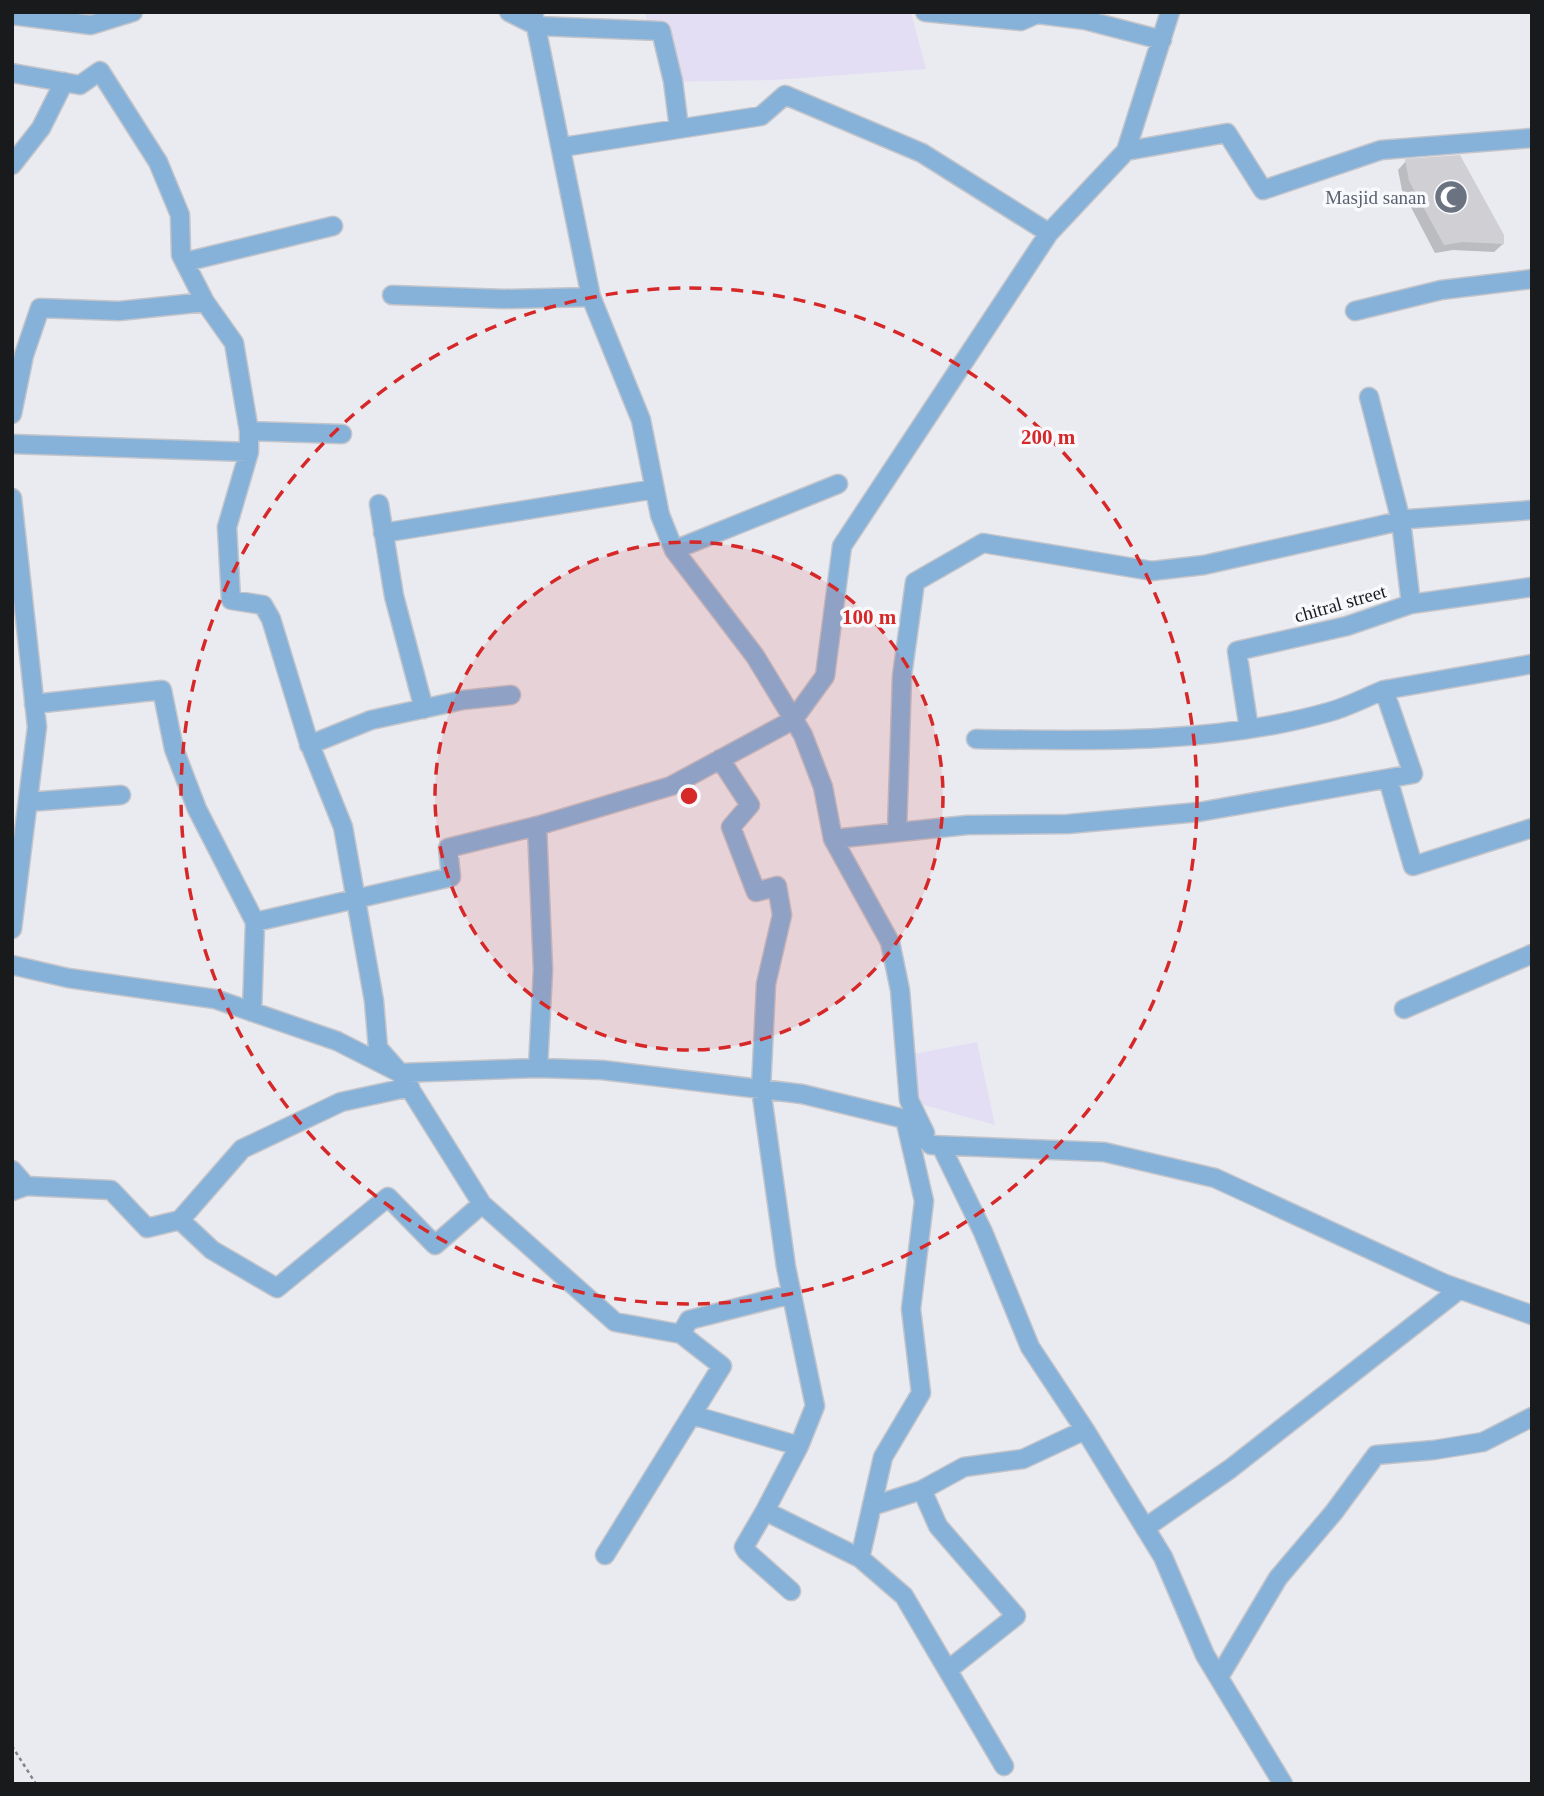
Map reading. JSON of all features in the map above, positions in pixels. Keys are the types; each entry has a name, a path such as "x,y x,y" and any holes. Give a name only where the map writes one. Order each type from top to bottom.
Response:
{"street":[{"path":"12,15 91,25 133,12"},
{"path":"509,12 535,19 661,31 673,82 679,128"},
{"path":"925,12 1021,21 1037,14 1085,20 1162,40"},
{"path":"254,922 451,877 448,848 537,826 671,786 793,720 825,677 842,546 1049,233 1126,151 1171,13"},
{"path":"535,19 563,147 591,297 640,421 660,515 674,550 755,656 803,736 823,787 833,839 890,942 900,990 909,1100 983,1232 1030,1347 1163,1556 1205,1655 1283,1784"},
{"path":"12,73 80,85 100,71 158,162 180,215 181,255 205,302 234,343 249,430 248,452 227,527 231,600 263,605 271,619 310,745 343,827 374,1001 378,1048 405,1080 482,1204 615,1322 681,1334 722,1366 606,1555"},
{"path":"12,165 41,128 64,82"},
{"path":"563,147 761,116 785,95 922,153 1049,233"},
{"path":"1126,151 1227,133 1263,190 1381,150 1532,138"},
{"path":"185,262 333,226"},
{"path":"1355,311 1441,290 1532,279"},
{"path":"392,295 504,299 591,297"},
{"path":"12,414 24,355 40,308 119,311 205,302"},
{"path":"1369,397 1401,521 1411,604"},
{"path":"249,430 342,434"},
{"path":"12,444 248,452"},
{"path":"674,550 838,484"},
{"path":"383,533 655,489"},
{"path":"379,504 394,596 424,709"},
{"path":"12,929 28,802 21,783 37,727 13,506"},
{"path":"897,832 902,676 915,582 982,543 1152,572 1204,565 1401,521 1532,510"},
{"name":"chitral street","path":"1249,729 1237,651 1347,626 1411,604 1532,587"},
{"path":"976,739 1126,739 1249,729 1332,711 1384,690 1532,664"},
{"path":"34,704 162,690 174,749 197,809 254,922 252,1012"},
{"path":"833,839 967,825 1068,824 1199,812 1413,774 1384,690"},
{"path":"310,745 372,720 463,700 511,695"},
{"path":"720,759 750,805 731,827 756,892 777,886 782,915 766,984 761,1089 792,1294 815,1406 799,1446 744,1547 791,1591"},
{"path":"1388,779 1413,866 1532,828"},
{"path":"28,802 121,795"},
{"path":"537,826 543,970 538,1068"},
{"path":"1404,1009 1532,954"},
{"path":"12,965 68,978 215,999 337,1041 405,1080"},
{"path":"12,1170 19,1189 111,1190 148,1228 180,1220 242,1149 341,1102 405,1080 538,1068 602,1070 802,1094 905,1119 936,1145 1104,1152 1215,1178 1460,1289 1532,1315"},
{"path":"860,1558 883,1457 921,1393 911,1309 924,1201 905,1119"},
{"path":"180,1220 212,1250 277,1288 388,1197 435,1245 482,1204"},
{"path":"1145,1528 1230,1469 1460,1289"},
{"path":"681,1334 689,1320 792,1294"},
{"path":"692,1415 799,1446"},
{"path":"1219,1677 1278,1578 1334,1512 1376,1455 1483,1442 1532,1417"},
{"path":"872,1506 922,1489 964,1467 1023,1459 1085,1430"},
{"path":"922,1489 939,1526 1016,1616 948,1670"},
{"path":"765,1511 860,1558 904,1596 1004,1766"}],"path":[{"path":"12,1746 36,1784"}],"shaded area":[{"path":"645,12 911,12 926,69 774,80 664,82"},
{"path":"977,1042 995,1125 906,1100 902,1056"}],"building":[{"name":"Masjid sanan","path":"1460,155 1504,235 1504,244 1463,242 1444,245 1409,181 1405,159"}],"place":[{"name":"Masjid sanan","path":"1451,197"}]}
